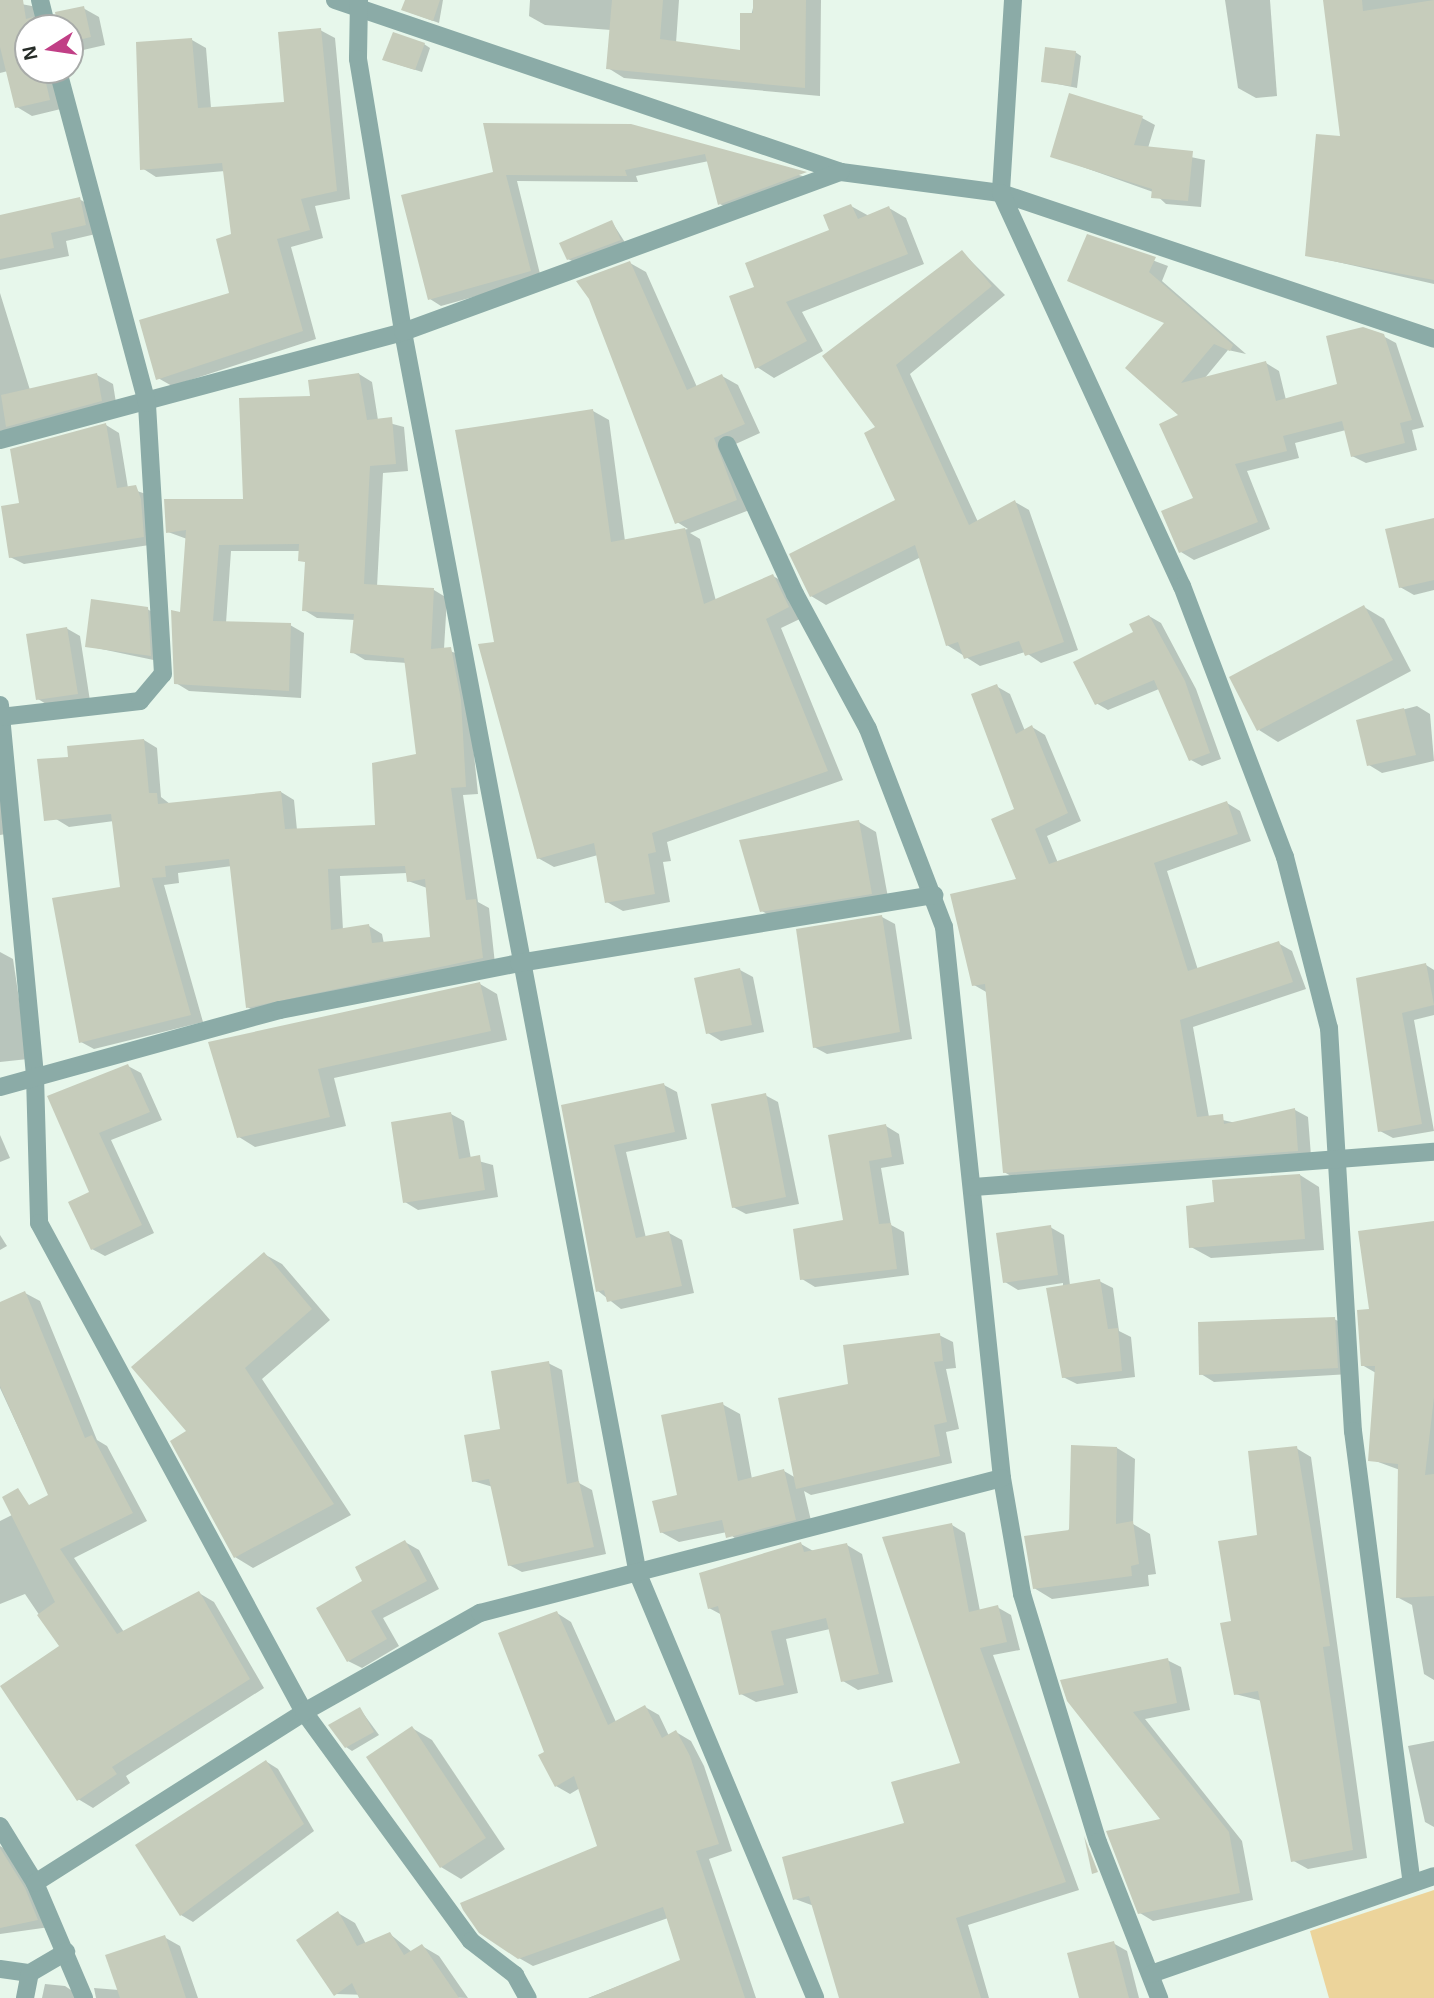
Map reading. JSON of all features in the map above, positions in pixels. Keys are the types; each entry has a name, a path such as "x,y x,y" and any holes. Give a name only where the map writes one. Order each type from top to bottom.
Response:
{"street":[{"path":"335,0 359,3 841,172 1001,193 1434,338"},
{"path":"1013,0 1001,193 1182,586 1285,857 1329,1028 1341,1159 1353,1431 1412,1882"},
{"path":"359,3 358,59 403,332 519,963 638,1574 816,1998"},
{"path":"62,84 148,404 163,674 140,701 1,713 35,1076 39,1223 304,1712 471,1941 515,1976 528,1998"},
{"path":"0,440 148,404 403,332 841,172"},
{"path":"726,444 795,594 868,729 944,927 974,1187 1002,1478 1022,1594 1098,1842 1159,1998"},
{"path":"0,1087 280,1010 519,963 933,895"},
{"path":"974,1187 1434,1152"},
{"path":"35,1883 304,1712 480,1614 1002,1478"},
{"path":"0,1826 35,1883 84,1998"},
{"path":"1151,1974 1434,1876"},
{"path":"0,1969 30,1973 66,1952"},
{"path":"25,1998 30,1973"}],"shaded area":[{"path":"1434,1890 1434,1998 1329,1998 1310,1931"}],"building":[{"path":"0,0 23,0 25,14 14,14 14,84 46,84 50,100 15,108 0,47"},
{"path":"405,0 440,0 433,21 401,10"},
{"path":"612,0 663,0 660,39 740,50 740,13 753,13 753,0 806,0 805,88 606,69"},
{"path":"1323,0 1362,0 1363,11 1434,0 1434,280 1305,256 1316,134 1340,136"},
{"path":"84,6 91,37 84,39 84,14 55,12"},
{"path":"321,28 337,191 301,199 310,230 277,239 303,331 156,380 139,320 229,293 216,239 231,234 222,163 140,170 136,42 192,38 198,108 284,102 278,32"},
{"path":"393,32 425,43 415,70 382,60"},
{"path":"1045,47 1076,51 1071,86 1041,82"},
{"path":"1069,93 1143,116 1134,145 1193,151 1188,201 1151,198 1152,189 1050,157"},
{"path":"483,123 631,124 807,172 718,205 705,154 625,170 627,176 506,175 531,271 428,300 401,195 493,172"},
{"path":"80,197 86,225 51,233 54,248 0,259 0,215"},
{"path":"851,204 858,219 889,206 908,254 786,302 807,341 755,369 729,296 754,287 745,263 829,230 823,215"},
{"path":"612,220 621,240 567,260 559,243"},
{"path":"1087,234 1156,257 1149,272 1233,345 1230,351 1214,344 1181,383 1266,361 1276,401 1337,384 1326,336 1363,327 1384,334 1412,420 1400,423 1405,443 1351,457 1342,421 1283,436 1287,451 1235,464 1258,522 1179,553 1161,511 1193,498 1159,424 1178,415 1125,368 1164,323 1067,281"},
{"path":"962,250 992,286 896,365 969,525 1015,500 1064,642 1025,656 1019,641 964,659 958,642 946,646 915,545 810,597 789,554 895,500 864,433 875,427 822,356"},
{"path":"630,261 687,390 722,374 745,424 714,438 737,500 675,524 589,299 576,281"},
{"path":"97,373 102,401 6,427 1,395"},
{"path":"359,373 367,420 392,417 396,464 370,466 364,584 434,588 431,649 451,647 461,700 466,787 451,788 466,900 476,899 483,958 246,1008 229,859 165,866 166,877 152,878 191,1015 79,1043 52,898 120,887 111,814 44,821 37,759 68,757 67,746 144,739 149,793 157,793 158,804 281,791 285,829 375,825 372,763 416,754 404,658 350,653 354,614 302,611 305,562 298,561 299,544 219,545 213,621 291,623 289,691 174,684 171,610 180,612 186,530 166,533 164,499 243,499 239,398 310,396 308,380","holes":["405,866 407,882 425,879 430,937 372,943 369,924 331,930 328,869"]},
{"path":"593,409 611,542 685,528 704,604 773,574 789,607 766,619 828,771 652,833 656,852 648,854 655,894 605,903 594,843 537,859 478,644 494,642 455,430"},
{"path":"106,423 117,488 136,485 141,499 144,537 9,558 1,506 19,503 10,449"},
{"path":"1434,518 1434,580 1399,588 1385,529"},
{"path":"91,599 148,607 151,656 85,647"},
{"path":"1364,605 1393,660 1257,731 1229,677"},
{"path":"1149,615 1185,681 1210,753 1189,761 1154,680 1095,705 1073,662 1133,632 1129,624"},
{"path":"67,627 78,694 36,700 26,634"},
{"path":"997,684 1016,734 1032,725 1068,813 1035,829 1049,864 1227,801 1238,834 1154,863 1188,971 1279,941 1293,982 1180,1020 1197,1117 1223,1114 1224,1124 1295,1108 1298,1151 1003,1173 985,984 972,986 950,894 1016,879 991,819 1014,809 971,694"},
{"path":"1404,708 1416,755 1367,766 1356,720"},
{"path":"859,820 872,894 760,912 739,840"},
{"path":"882,915 900,1032 813,1048 796,929"},
{"path":"1426,963 1434,1005 1402,1013 1422,1124 1378,1132 1356,978"},
{"path":"740,968 752,1025 706,1034 694,978"},
{"path":"480,982 491,1031 318,1069 330,1117 237,1138 208,1042"},
{"path":"128,1064 150,1112 99,1133 142,1225 91,1250 68,1202 89,1192 47,1096"},
{"path":"664,1083 675,1132 614,1145 636,1238 669,1231 682,1286 607,1302 604,1290 596,1292 561,1105"},
{"path":"766,1093 786,1197 732,1208 711,1104"},
{"path":"451,1112 459,1159 480,1155 485,1190 403,1203 391,1122"},
{"path":"886,1124 892,1157 869,1161 879,1224 891,1223 897,1269 800,1280 793,1229 843,1220 828,1135"},
{"path":"1300,1174 1305,1239 1189,1248 1186,1206 1214,1202 1212,1180"},
{"path":"1434,1221 1434,1397 1425,1475 1434,1474 1434,1596 1396,1598 1398,1464 1368,1461 1375,1366 1361,1366 1357,1310 1369,1309 1358,1231"},
{"path":"1051,1225 1058,1275 1003,1283 996,1233"},
{"path":"264,1252 312,1309 245,1368 334,1504 234,1558 170,1441 186,1431 131,1367"},
{"path":"1100,1279 1108,1329 1118,1328 1122,1371 1062,1378 1046,1288"},
{"path":"25,1291 85,1438 92,1435 133,1513 60,1549 117,1634 199,1591 250,1679 112,1767 117,1774 77,1801 0,1686 59,1646 37,1615 55,1602 2,1497 18,1488 29,1505 48,1495 0,1386 0,1302"},
{"path":"1335,1317 1338,1368 1199,1375 1198,1322"},
{"path":"940,1333 943,1361 934,1362 947,1422 934,1425 940,1456 796,1489 778,1398 848,1384 843,1345"},
{"path":"549,1361 567,1484 579,1481 594,1547 508,1566 489,1479 472,1482 464,1435 500,1429 491,1371"},
{"path":"723,1402 738,1481 784,1469 796,1520 726,1538 722,1520 660,1533 652,1501 677,1495 661,1415"},
{"path":"1071,1445 1117,1447 1116,1524 1133,1521 1139,1564 1131,1566 1132,1576 1033,1589 1024,1536 1069,1530"},
{"path":"1297,1446 1330,1646 1323,1647 1353,1850 1291,1862 1258,1691 1234,1695 1220,1623 1231,1621 1218,1541 1257,1535 1248,1451"},
{"path":"952,1523 969,1612 998,1605 1007,1642 980,1648 1066,1882 956,1918 981,1998 839,1998 809,1896 793,1900 782,1857 904,1823 891,1782 960,1763 882,1537"},
{"path":"405,1540 427,1581 371,1611 387,1639 347,1662 316,1608 362,1581 355,1567"},
{"path":"801,1542 804,1552 847,1543 879,1674 841,1682 826,1618 771,1631 784,1685 739,1695 718,1606 708,1609 699,1573"},
{"path":"557,1611 608,1725 645,1705 662,1738 676,1730 690,1756 719,1844 696,1851 745,1998 589,1998 680,1960 663,1907 518,1959 479,1933 463,1910 460,1903 597,1846 574,1776 555,1787 538,1755 544,1752 498,1633"},
{"path":"1168,1658 1177,1703 1133,1712 1229,1832 1240,1893 1138,1914 1106,1831 1160,1819 1067,1701 1060,1680"},
{"path":"360,1707 374,1732 345,1748 328,1725"},
{"path":"412,1726 486,1838 440,1868 366,1757"},
{"path":"266,1760 304,1824 180,1916 135,1845"},
{"path":"1084,1836 1098,1872 1092,1874"},
{"path":"0,1848 25,1888 38,1920 0,1928"},
{"path":"338,1911 357,1946 390,1932 404,1955 422,1944 459,1998 359,1998 352,1983 334,1996 296,1940"},
{"path":"165,1935 186,1998 120,1998 105,1955"},
{"path":"1114,1941 1129,1998 1079,1998 1067,1953"}]}
